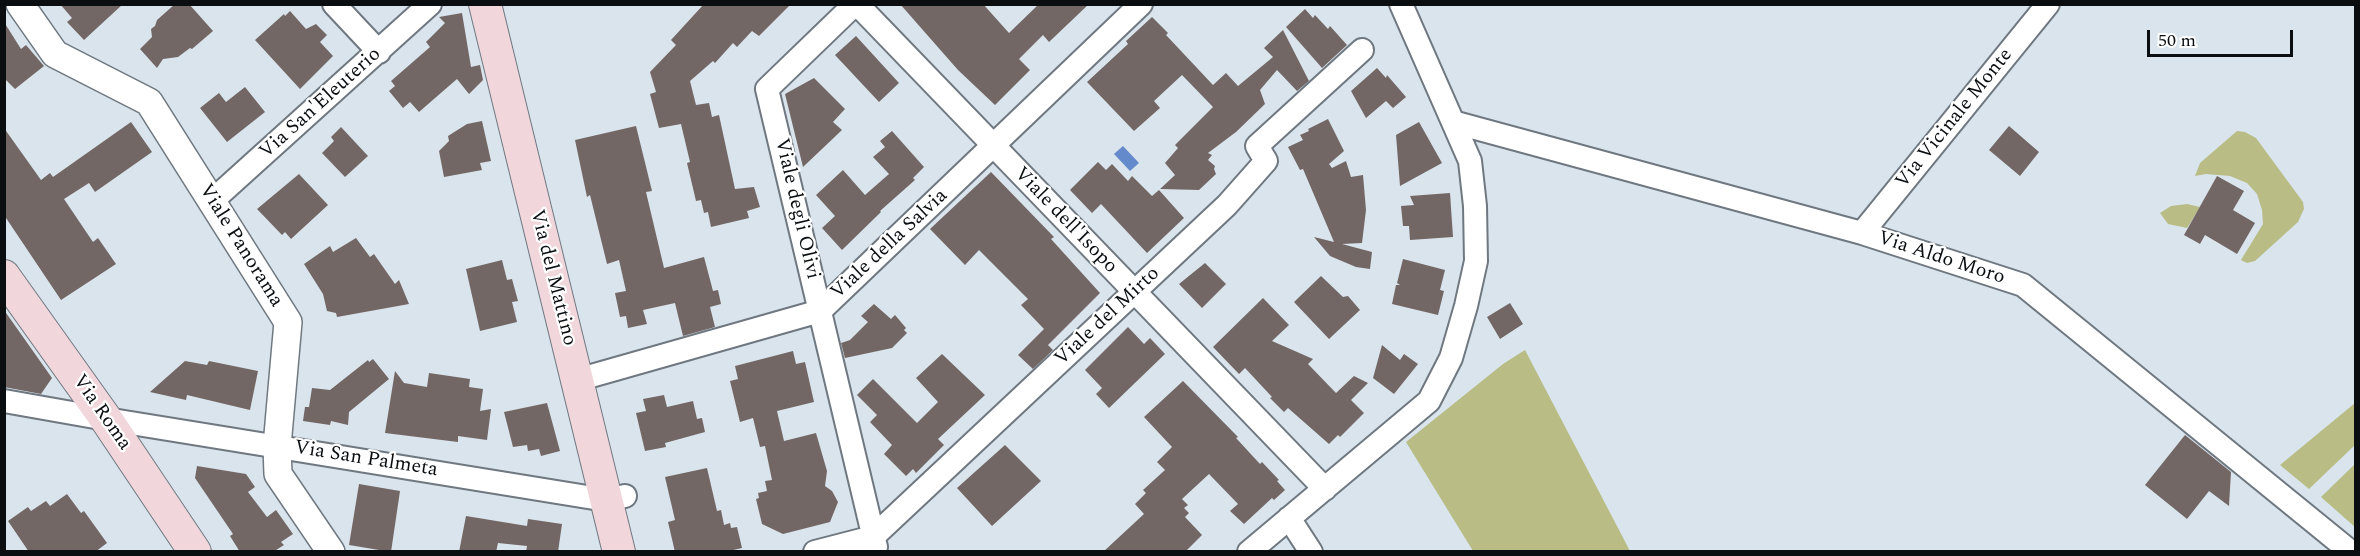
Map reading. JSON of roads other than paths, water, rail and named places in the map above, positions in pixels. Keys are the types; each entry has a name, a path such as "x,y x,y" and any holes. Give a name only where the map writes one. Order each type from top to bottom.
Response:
{"main road":[{"name":"Via del Mattino","path":"485,4 525,122 616,498 638,552"},
{"name":"Via del Mattino","path":"508,4 525,122"},
{"name":"Via Roma","path":"4,276 106,419 195,552"},
{"name":"Via del Mattino","path":"616,498 619,552"}],"street":[{"name":"Viale Panorama","path":"20,4 55,54 149,102 288,322 277,446 279,474 331,552"},
{"path":"334,4 379,52"},
{"name":"Via San'Eleuterio","path":"212,201 430,4"},
{"name":"Viale dell'Isopo","path":"856,4 1324,489"},
{"name":"Viale degli Olivi","path":"856,4 767,89 875,544"},
{"name":"Viale della Salvia","path":"587,378 820,311 1141,4"},
{"path":"1249,552 1429,401 1450,358 1476,261 1475,206 1470,161 1401,4"},
{"name":"Via Vicinale Monte","path":"1862,233 2048,4"},
{"name":"Viale del Mirto","path":"815,552 875,544 1134,292 1227,205 1266,161 1257,146 1362,50"},
{"name":"Via Aldo Moro","path":"1453,122 1862,233 2023,285 2351,552"},
{"name":"Via San Palmeta","path":"4,401 106,419 616,498"},
{"path":"1289,518 1311,552"}],"water":[{"path":"1123,146 1139,163 1130,171 1114,154"}]}
